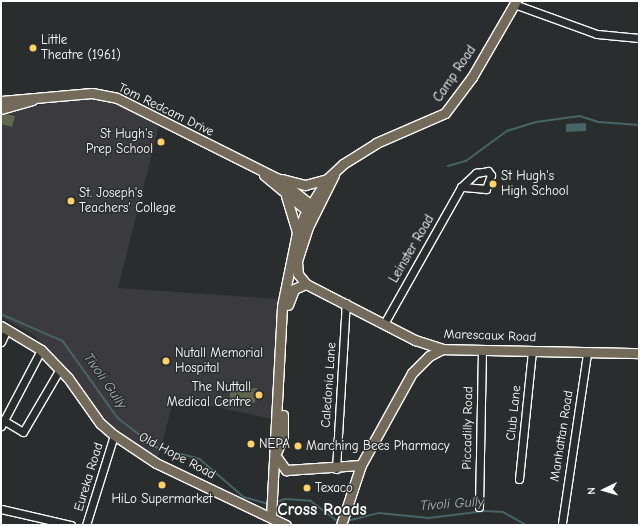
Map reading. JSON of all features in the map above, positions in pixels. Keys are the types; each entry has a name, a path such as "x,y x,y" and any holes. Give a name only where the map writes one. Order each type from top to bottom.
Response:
{"main road":[{"name":"Camp Road","path":"312,210 330,177 359,153 445,113 472,77 515,3"},
{"name":"Tom Redcam Drive","path":"3,100 33,100 92,93 118,98 260,171 277,178 312,210"},
{"name":"Tom Redcam Drive","path":"1,109 23,106 33,100"},
{"name":"Tom Redcam Drive","path":"260,171 285,193 312,210"},
{"path":"277,178 305,185 330,177"},
{"path":"285,193 297,232"},
{"path":"276,503 275,455 282,306 297,232 312,210"},
{"path":"275,455 283,436 289,298 294,289 306,284 298,274 297,261 312,210"},
{"name":"Marescaux Road","path":"306,284 384,322 415,340 442,349 639,353"},
{"name":"Old Hope Road","path":"4,328 41,350 60,369 100,423 114,435 156,463 286,525"},
{"path":"342,523 360,465 419,364 422,350 415,340"},
{"path":"419,364 442,349"},
{"path":"275,455 286,470"},
{"path":"273,518 280,476 286,470 336,469 360,465"}],"street":[{"path":"515,3 597,34 639,38"},
{"name":"Leinster Road","path":"384,322 461,187"},
{"name":"Caledonia Lane","path":"336,469 346,303"},
{"path":"1,342 4,328"},
{"path":"41,350 2,423 23,432 60,369"},
{"name":"Piccadilly Road","path":"479,507 482,350"},
{"name":"Club Lane","path":"519,479 532,351"},
{"name":"Manhattan Road","path":"562,523 587,353"},
{"name":"Eureka Road","path":"86,525 114,435"},
{"path":"1,509 71,525"}],"shaded area":[{"path":"92,98 117,104 159,126 118,288 279,299 272,419 174,398 158,458 133,446 114,431 81,386 34,335 1,317 1,110"}],"green space":[{"path":"1,113 15,116 12,127 1,124"},
{"path":"257,388 255,403 230,399 230,390"}],"water":[{"path":"586,123 586,131 566,132 566,124"}],"waterway":[{"path":"448,166 466,161 507,131 536,122 580,116 599,122 639,125"},
{"name":"Tivoli Gully","path":"1,314 63,341 118,418 156,447 200,459 244,497 269,504"},
{"name":"Tivoli Gully","path":"276,502 285,499 311,501 339,522"},
{"name":"Tivoli Gully","path":"347,521 379,513 429,518 485,511 503,512 526,525"}],"place":[{"name":"Little Theatre (1961)","path":"33,48"},
{"name":"St Hugh's Prep School","path":"161,142"},
{"name":"St Hugh's High School","path":"493,184"},
{"name":"St. Joseph's Teachers' College","path":"71,201"},
{"name":"Nutall Memorial Hospital","path":"166,361"},
{"name":"The Nuttall Medical Centre","path":"259,395"},
{"name":"NEPA","path":"251,444"},
{"name":"Marching Bees Pharmacy","path":"298,446"},
{"name":"HiLo Supermarket","path":"162,485"},
{"name":"Texaco","path":"307,488"}],"district":[{"name":"Cross Roads","path":"322,510"}]}
